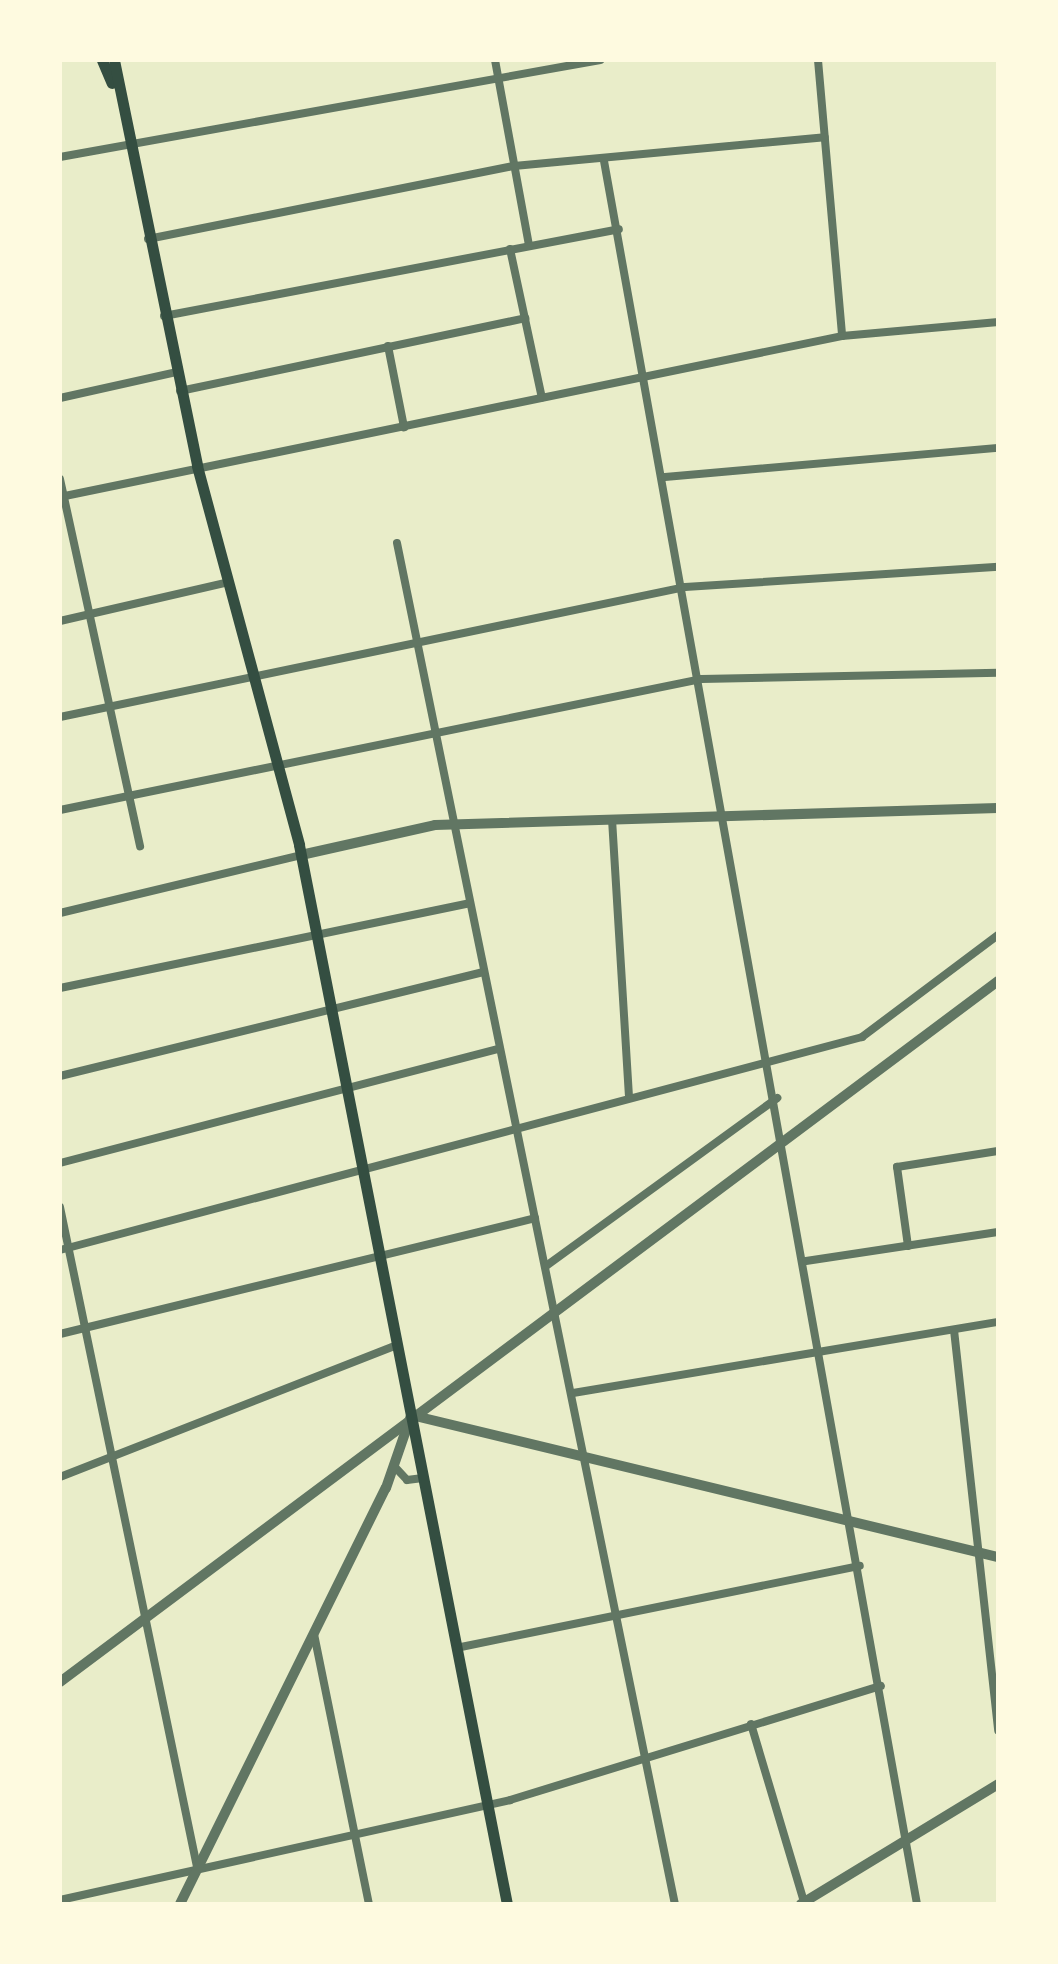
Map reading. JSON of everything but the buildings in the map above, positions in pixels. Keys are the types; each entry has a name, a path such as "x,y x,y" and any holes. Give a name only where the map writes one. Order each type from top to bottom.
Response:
{"main road":[{"path":"102,60 116,90"},
{"path":"114,60 116,90 197,466 280,762 301,855 506,1904"}],"street":[{"path":"495,60 530,245"},
{"path":"60,157 600,60"},
{"path":"818,60 842,336"},
{"path":"148,239 514,166 604,161 825,137"},
{"path":"604,161 647,373 918,1904"},
{"path":"164,316 619,229"},
{"path":"510,250 542,398"},
{"path":"180,391 524,318"},
{"path":"62,497 647,373 842,336 998,322"},
{"path":"388,346 404,427"},
{"path":"60,398 176,372"},
{"path":"665,477 998,448"},
{"path":"60,480 140,846"},
{"path":"397,543 675,1904"},
{"path":"60,717 254,673 685,587 998,566"},
{"path":"60,621 229,582"},
{"path":"60,810 280,762 702,679 998,673"},
{"path":"60,913 301,855 454,826 998,808"},
{"path":"612,819 630,1094"},
{"path":"60,988 469,903"},
{"path":"64,1249 769,1057 862,1037 998,935"},
{"path":"60,1076 483,972"},
{"path":"60,1682 784,1137 998,981"},
{"path":"60,1164 499,1049"},
{"path":"546,1266 777,1098"},
{"path":"908,1246 897,1167 998,1151"},
{"path":"60,1207 64,1249 87,1327 112,1453 140,1620 197,1868"},
{"path":"60,1334 378,1253 535,1218"},
{"path":"806,1261 998,1232"},
{"path":"573,1393 998,1322"},
{"path":"954,1330 998,1731"},
{"path":"60,1477 112,1453 397,1345"},
{"path":"411,1416 998,1558"},
{"path":"180,1904 394,1466 411,1416"},
{"path":"394,1466 401,1477 423,1478"},
{"path":"456,1648 860,1566"},
{"path":"314,1634 369,1904"},
{"path":"60,1900 354,1830 487,1804 881,1686"},
{"path":"751,1724 802,1903 998,1784"}]}
